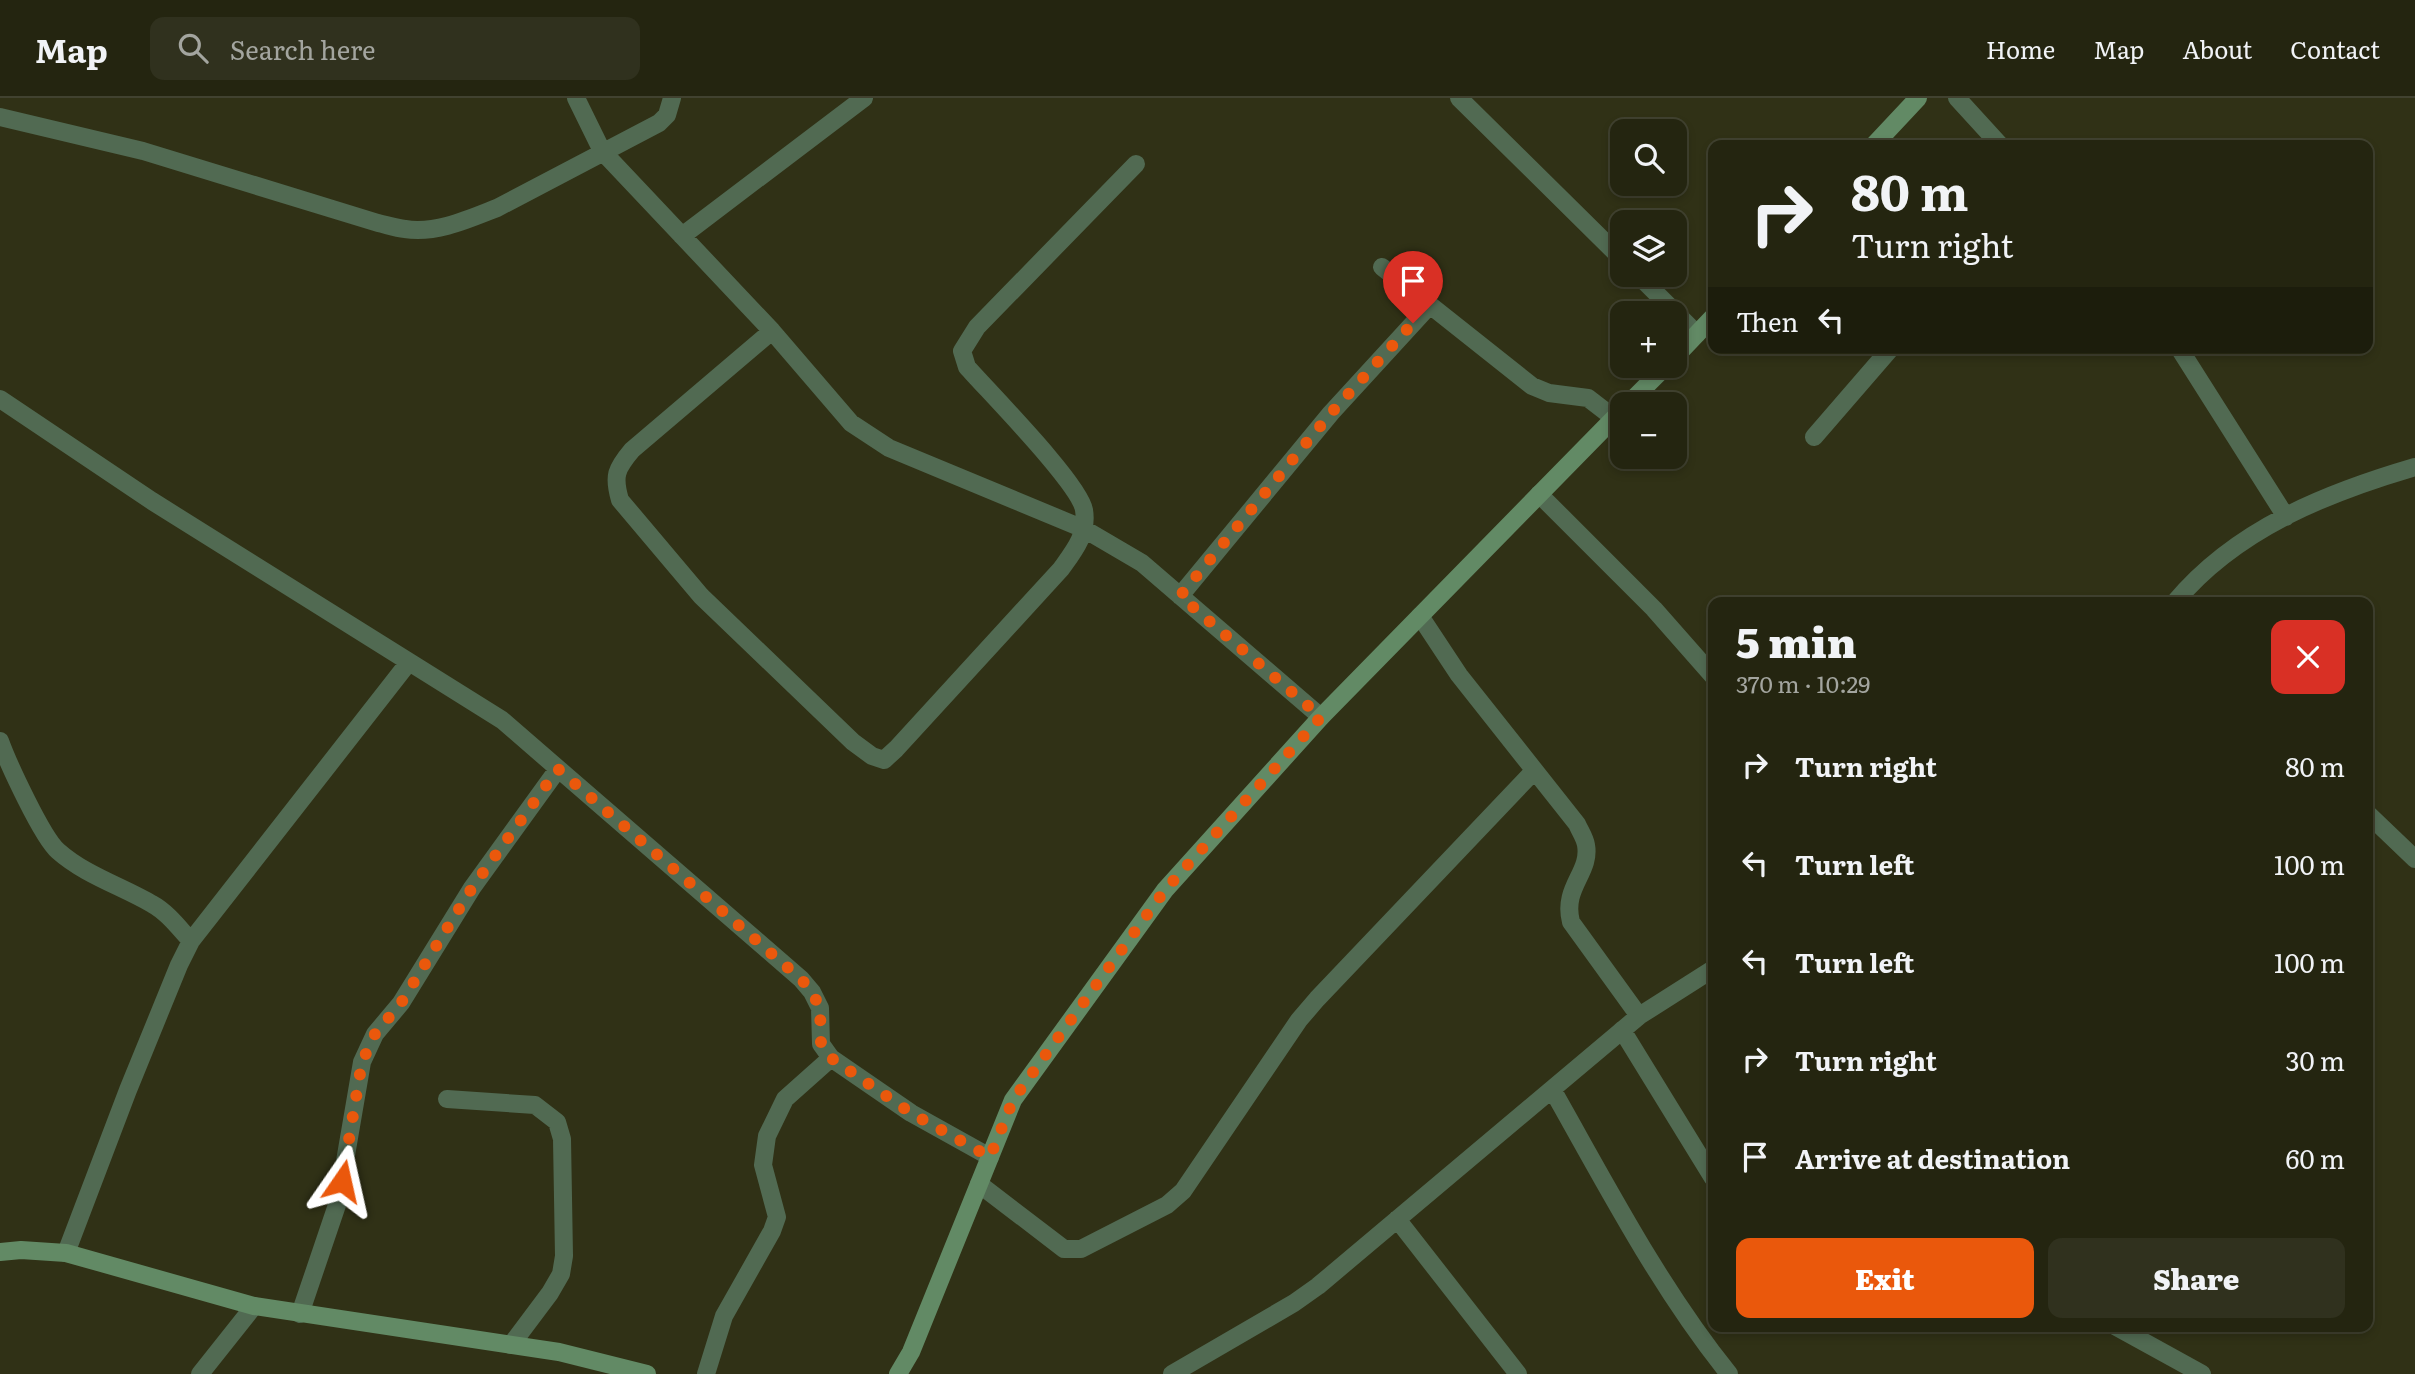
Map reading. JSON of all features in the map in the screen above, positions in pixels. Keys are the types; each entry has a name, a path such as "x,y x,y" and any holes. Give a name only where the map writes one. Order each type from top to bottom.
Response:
{"street":[{"path":"576,98 602,151 772,331 851,423 889,448 1084,530 1142,563 1321,717"},
{"path":"0,117 142,152 407,229 430,229 497,208 659,123 667,115 672,98"},
{"path":"682,236 864,98"},
{"path":"1459,98 1610,247"},
{"path":"1879,140 1918,98"},
{"path":"1957,98 1995,140"},
{"path":"772,331 632,450 619,465 615,482 620,500 701,596 853,742 872,756 884,760 1061,569 1075,550 1084,530 1084,508 1071,484 967,367 962,351 977,327 1136,164"},
{"path":"1382,267 1532,386 1549,393 1588,398 1610,410"},
{"path":"1650,287 1697,334"},
{"path":"1180,596 1331,413 1430,305"},
{"path":"1687,344 1708,322"},
{"path":"1814,437 1886,354"},
{"path":"2183,354 2286,517"},
{"path":"1640,392 1654,378"},
{"path":"0,399 152,500 502,720 801,979 820,1008 821,1044 831,1058 911,1113 990,1157"},
{"path":"898,1374 911,1352 1013,1100 1165,890 1321,717 1610,422"},
{"path":"2180,597 2203,572 2263,528 2316,500 2415,467"},
{"path":"1539,494 1654,609 1708,670"},
{"path":"1420,616 1459,675 1577,824 1587,844 1586,859 1567,907 1571,922 1639,1016"},
{"path":"66,1253 178,965 191,941 409,662"},
{"path":"0,741 46,835 57,850 110,885 153,904 170,917 191,941"},
{"path":"300,1314 338,1202 362,1062 375,1034 401,1003 472,888 558,769"},
{"path":"979,1184 1064,1249 1081,1250 1167,1205 1183,1191 1308,1010 1534,771"},
{"path":"2373,819 2415,859"},
{"path":"1172,1374 1294,1303 1639,1016 1708,972"},
{"path":"1622,1030 1708,1170"},
{"path":"706,1374 724,1316 772,1231 777,1217 763,1165 766,1136 785,1099 831,1058"},
{"path":"1552,1089 1626,1219 1700,1338 1729,1374"},
{"path":"447,1099 535,1105 557,1122 562,1139 564,1256 561,1274 551,1293 511,1345"},
{"path":"1397,1219 1518,1374"},
{"path":"0,1252 20,1250 66,1253 254,1306 559,1352 648,1374"},
{"path":"200,1374 254,1306"},
{"path":"2126,1332 2202,1374"}],"route":[{"path":"342,1181 362,1062 375,1034 401,1003 472,888 558,769 801,979 820,1008 821,1044 831,1058 911,1113 990,1157 1013,1100 1165,890 1321,717 1180,596 1331,413 1413,323"}]}
